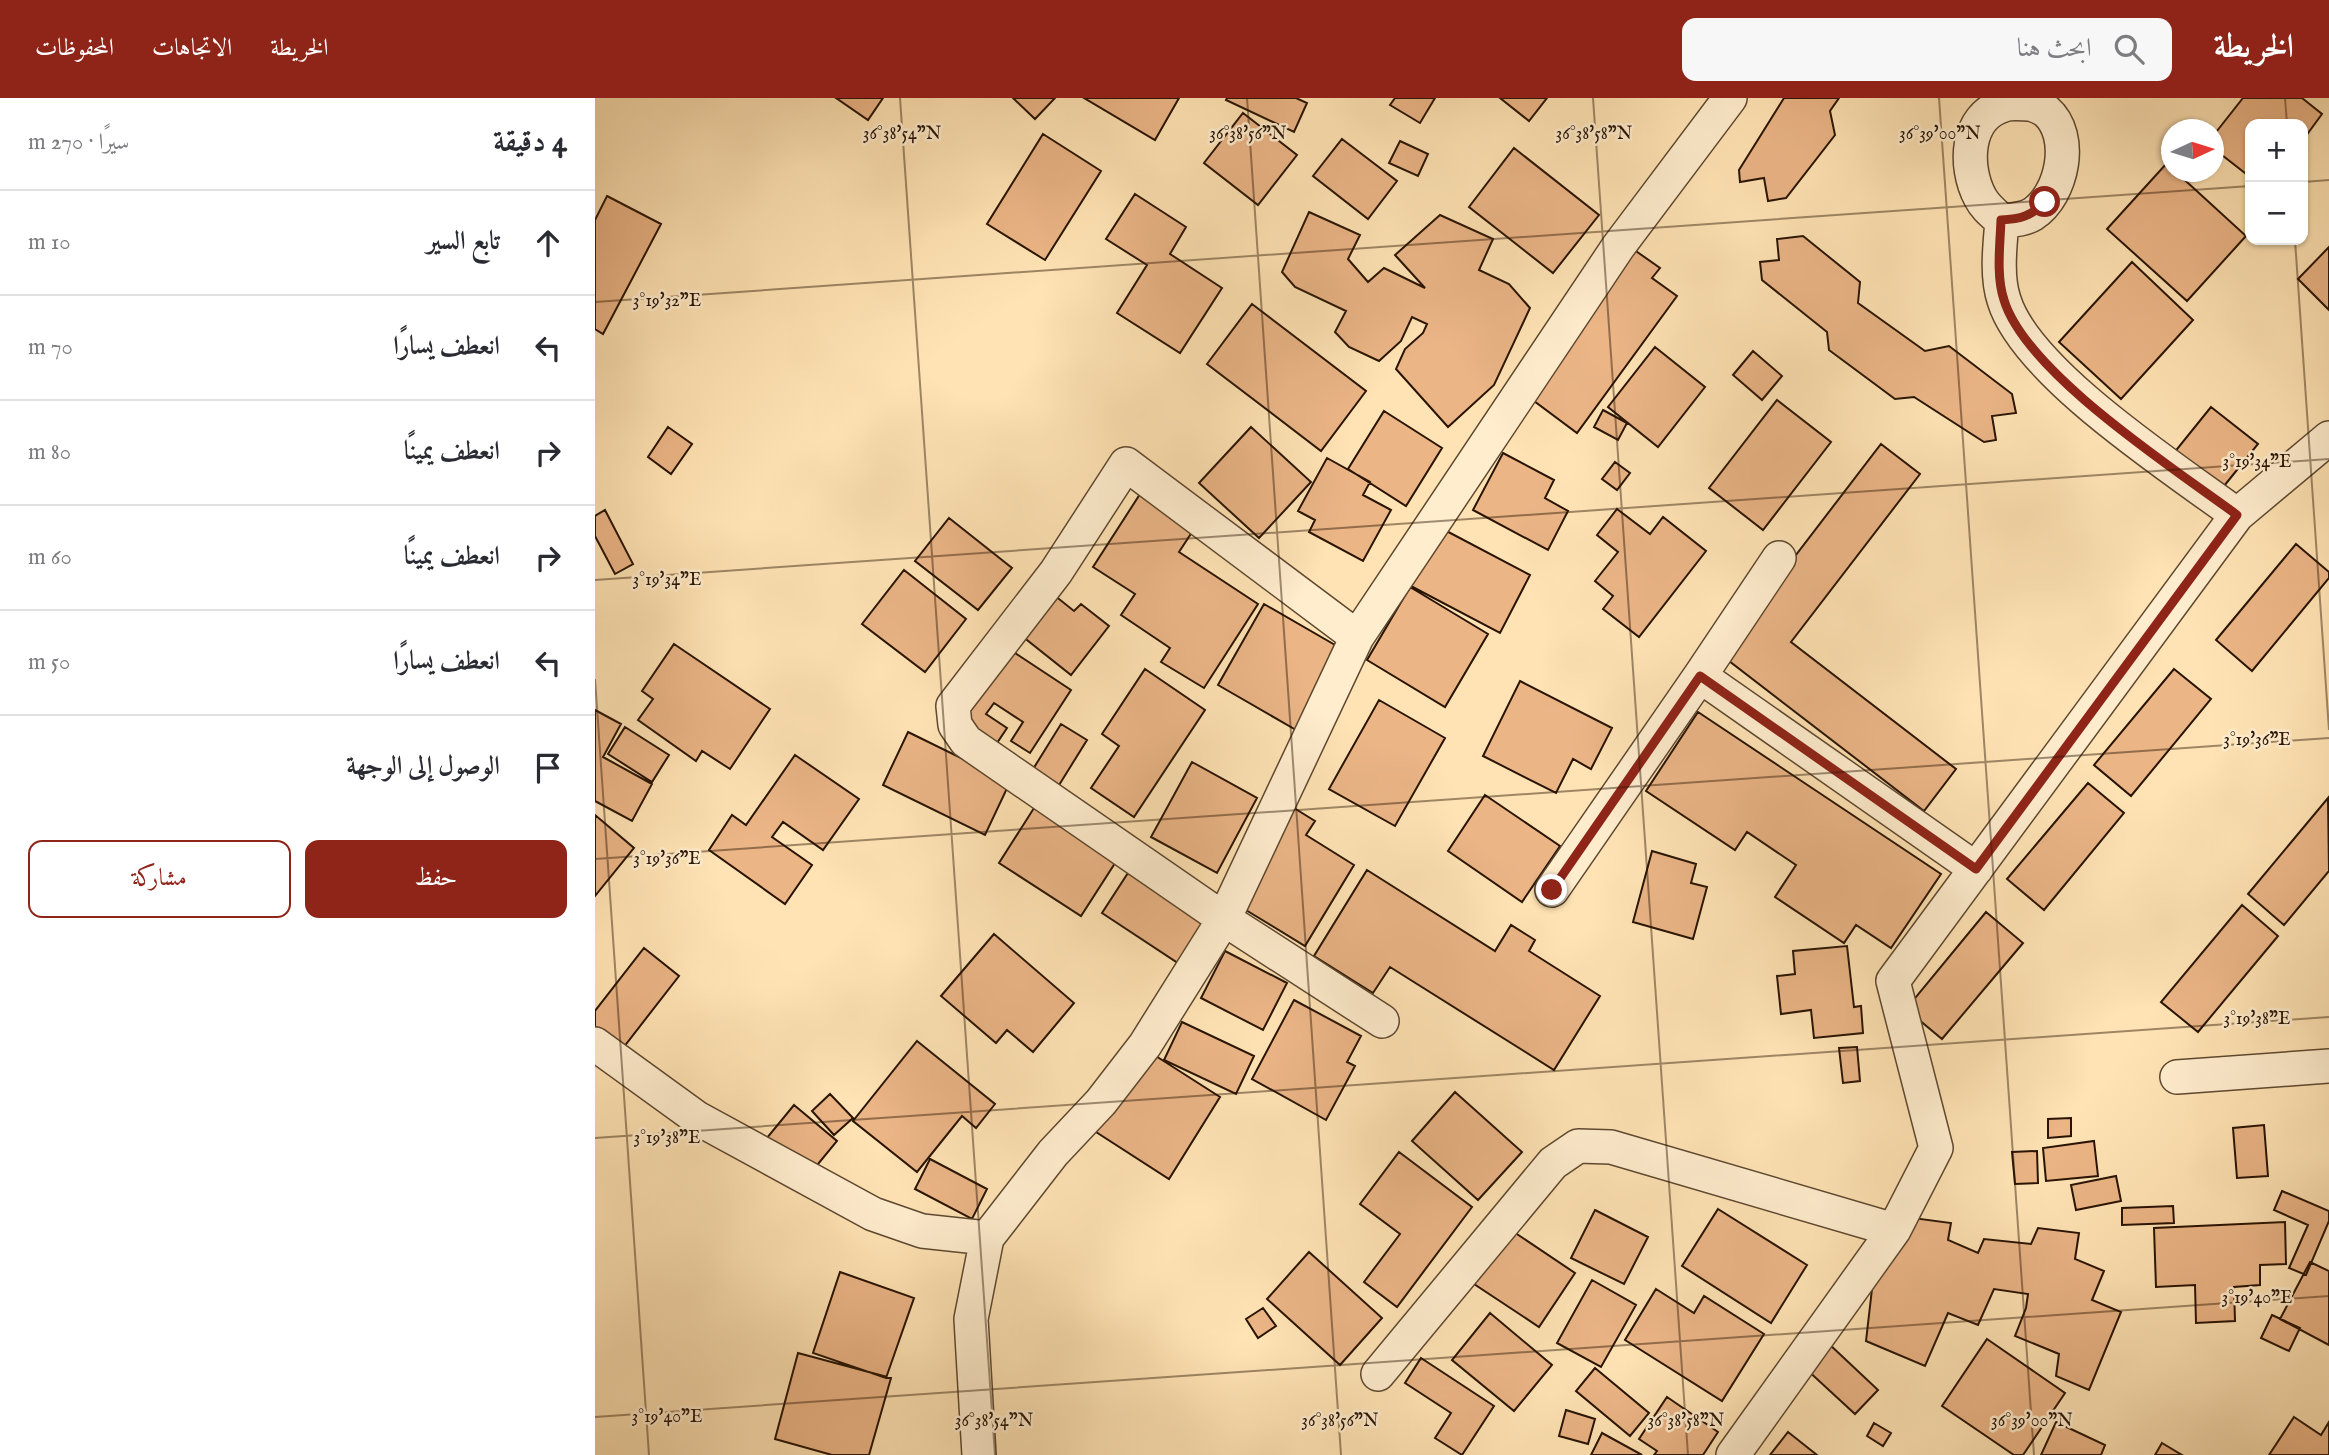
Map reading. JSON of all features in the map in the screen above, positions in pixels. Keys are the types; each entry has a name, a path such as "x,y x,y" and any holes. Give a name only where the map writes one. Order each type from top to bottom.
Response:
{"street":[{"path":"979,1455 971,1319 987,1238 1052,1153 1101,1102 1145,1045 1224,919 1357,637 1618,247 1730,98"},
{"path":"2001,220 2003,299 2028,345 2078,393 2237,515"},
{"path":"1733,1455 1894,1230 1935,1148 1893,981 2237,515 2329,438"},
{"path":"1357,637 1126,464 1056,572 953,706 955,725 966,741 1224,919 1382,1021"},
{"path":"1552,890 1779,558"},
{"path":"1700,676 1976,869"},
{"path":"595,1044 697,1118 873,1214 922,1231 987,1238"},
{"path":"2177,1077 2329,1066"},
{"path":"1378,1374 1553,1163 1579,1146 1611,1147 1894,1230"}],"building":[{"path":"836,98 883,98 868,120"},
{"path":"1013,98 1055,98 1035,119"},
{"path":"1084,98 1179,98 1155,140"},
{"path":"1296,98 1307,103 1294,132 1226,100"},
{"path":"1395,98 1435,98 1420,123 1390,105"},
{"path":"1500,98 1547,98 1529,121"},
{"path":"1784,98 1839,98 1830,111 1835,135 1786,198 1768,201 1764,178 1740,182 1739,170"},
{"path":"2243,98 2302,98 2322,114 2308,133 2308,119 2245,119 2245,173 2224,157 2224,122"},
{"path":"1243,113 1297,155 1258,205 1204,163"},
{"path":"1043,134 1101,171 1045,260 987,224"},
{"path":"1342,139 1397,181 1368,219 1313,176"},
{"path":"1400,141 1428,154 1418,176 1389,163"},
{"path":"1514,148 1599,215 1553,273 1469,207"},
{"path":"2161,170 2161,182 2187,182 2245,237 2187,301 2107,229"},
{"path":"1135,194 1186,227 1170,254 1222,288 1180,353 1117,313 1147,265 1106,239"},
{"path":"607,196 661,224 603,334 595,329 595,220"},
{"path":"1309,212 1360,235 1348,259 1368,282 1384,268 1425,288 1395,255 1440,215 1493,239 1479,270 1509,284 1530,308 1494,385 1448,427 1396,369 1405,349 1423,333 1427,324 1412,317 1401,341 1379,361 1349,347 1335,332 1346,311 1295,287 1282,272"},
{"path":"1803,236 1860,282 1858,303 1925,351 1949,346 2012,394 2016,413 1992,416 1996,440 1984,442 1914,397 1895,399 1829,350 1827,332 1762,280 1760,262 1779,260 1777,239"},
{"path":"2329,247 2329,310 2298,279"},
{"path":"1633,249 1660,268 1652,278 1677,296 1577,433 1526,395"},
{"path":"2132,262 2193,320 2121,399 2059,342"},
{"path":"1252,304 1366,391 1321,451 1207,364"},
{"path":"1655,347 1705,387 1658,447 1608,407"},
{"path":"1753,351 1782,376 1762,400 1733,375"},
{"path":"1777,400 1831,442 1763,530 1709,488"},
{"path":"2211,407 2258,444 2220,491 2173,454"},
{"path":"1603,410 1627,423 1618,440 1594,427"},
{"path":"1384,411 1442,448 1406,506 1348,469"},
{"path":"668,427 692,444 671,474 648,457"},
{"path":"1251,427 1311,482 1259,538 1199,483"},
{"path":"1881,444 1920,474 1791,642 1956,769 1924,811 1720,654"},
{"path":"1503,453 1554,480 1545,498 1568,511 1548,550 1473,510"},
{"path":"1327,458 1370,482 1363,495 1391,510 1363,561 1309,532 1315,520 1298,511"},
{"path":"1615,462 1630,473 1617,490 1602,479"},
{"path":"1142,491 1196,526 1179,552 1258,604 1204,688 1161,662 1170,648 1121,615 1135,594 1093,567"},
{"path":"1617,509 1650,534 1663,517 1706,551 1639,637 1603,609 1613,596 1595,581 1618,552 1597,535"},
{"path":"605,510 633,564 615,574 595,536 595,516"},
{"path":"949,518 1012,568 978,610 915,561"},
{"path":"1437,526 1530,575 1500,633 1407,584"},
{"path":"2296,544 2329,572 2329,578 2252,671 2216,640"},
{"path":"904,570 966,619 925,672 862,624"},
{"path":"1410,587 1488,634 1445,707 1367,660"},
{"path":"1054,595 1074,611 1081,604 1109,626 1071,675 1022,636"},
{"path":"1264,604 1342,649 1296,730 1218,685"},
{"path":"674,644 770,709 730,769 702,751 696,761 638,720 653,699 642,691"},
{"path":"1009,649 1071,690 1030,753 1011,741 1023,722 994,703 986,714 1007,728 995,746 961,723"},
{"path":"1145,669 1205,710 1134,817 1091,788 1119,746 1102,734"},
{"path":"2174,669 2211,699 2131,796 2094,765"},
{"path":"1520,681 1612,728 1591,769 1573,759 1556,793 1483,756"},
{"path":"1379,700 1445,738 1395,826 1329,789"},
{"path":"595,710 621,724 603,757 652,784 632,821 595,801"},
{"path":"1698,712 1941,874 1891,948 1856,925 1844,943 1775,897 1796,865 1747,832 1735,850 1646,791"},
{"path":"1061,724 1087,740 1056,790 1030,774"},
{"path":"625,727 669,755 652,782 608,754"},
{"path":"908,732 1010,782 985,835 883,785"},
{"path":"795,755 859,799 823,850 783,822 772,837 812,865 785,904 709,850 732,815 746,825"},
{"path":"1192,762 1257,798 1217,873 1151,837"},
{"path":"2088,783 2124,813 2044,910 2007,879"},
{"path":"1485,795 1560,846 1522,902 1448,851"},
{"path":"2328,798 2329,871 2284,925 2248,894"},
{"path":"1034,808 1117,860 1081,916 999,863"},
{"path":"1294,808 1315,821 1306,835 1354,865 1305,946 1236,904"},
{"path":"595,815 634,848 595,896"},
{"path":"1652,851 1696,864 1691,883 1707,887 1693,939 1633,922"},
{"path":"1367,870 1495,951 1511,925 1535,940 1529,951 1600,996 1554,1070 1390,967 1373,993 1314,956"},
{"path":"1128,873 1210,927 1184,967 1102,913"},
{"path":"2242,905 2278,936 2198,1032 2161,1002"},
{"path":"1986,912 2023,943 1942,1039 1906,1009"},
{"path":"994,934 1074,1003 1033,1052 1007,1030 996,1043 941,996"},
{"path":"1847,946 1854,1007 1861,1006 1863,1033 1814,1038 1811,1010 1781,1014 1777,976 1795,974 1793,951"},
{"path":"644,948 679,976 623,1048 595,1026 595,1011"},
{"path":"1225,951 1287,983 1263,1030 1201,998"},
{"path":"1294,1000 1361,1036 1347,1062 1355,1066 1326,1120 1252,1079"},
{"path":"1182,1022 1254,1056 1236,1094 1164,1060"},
{"path":"917,1041 995,1104 976,1128 962,1116 917,1172 853,1121"},
{"path":"1857,1047 1860,1081 1843,1083 1839,1048"},
{"path":"1148,1051 1220,1097 1169,1179 1096,1132"},
{"path":"1455,1092 1522,1152 1478,1200 1412,1141"},
{"path":"830,1094 853,1118 834,1135 812,1111"},
{"path":"794,1105 837,1141 809,1175 766,1139"},
{"path":"2071,1118 2071,1136 2048,1138 2048,1119"},
{"path":"2264,1125 2268,1176 2237,1178 2233,1128"},
{"path":"2094,1141 2098,1176 2046,1181 2043,1148"},
{"path":"2037,1151 2038,1183 2015,1184 2012,1152"},
{"path":"1399,1152 1472,1207 1397,1307 1364,1282 1400,1234 1360,1204"},
{"path":"930,1159 987,1189 972,1219 915,1189"},
{"path":"2116,1176 2121,1201 2076,1210 2071,1185"},
{"path":"2282,1191 2329,1211 2329,1221 2306,1275 2289,1268 2308,1225 2274,1210"},
{"path":"2173,1206 2174,1223 2122,1225 2122,1208"},
{"path":"1718,1209 1807,1265 1771,1323 1682,1266"},
{"path":"1906,1209 1905,1217 1951,1223 1948,1240 1978,1253 1984,1239 2031,1244 2038,1228 2079,1233 2075,1259 2104,1271 2092,1300 2121,1312 2089,1390 2056,1376 2059,1354 2015,1336 2026,1308 2028,1294 1994,1289 1978,1325 1948,1313 1925,1366 1866,1341 1872,1289"},
{"path":"1595,1210 1648,1237 1624,1284 1571,1258"},
{"path":"2285,1222 2286,1264 2260,1265 2260,1285 2234,1287 2235,1321 2196,1323 2195,1285 2156,1287 2154,1228"},
{"path":"1508,1228 1575,1273 1539,1327 1471,1282"},
{"path":"1309,1252 1382,1318 1340,1365 1267,1299"},
{"path":"2310,1262 2329,1271 2329,1345 2280,1319"},
{"path":"840,1272 914,1298 886,1378 813,1353"},
{"path":"1592,1280 1636,1305 1601,1367 1557,1343"},
{"path":"1656,1289 1694,1313 1704,1296 1764,1334 1722,1401 1625,1340"},
{"path":"1263,1308 1276,1326 1258,1338 1246,1319"},
{"path":"1490,1313 1552,1365 1514,1411 1452,1360"},
{"path":"2272,1315 2300,1328 2289,1351 2261,1338"},
{"path":"1987,1339 2065,1393 2023,1455 2014,1455 1942,1406"},
{"path":"1828,1343 1878,1390 1855,1414 1805,1368"},
{"path":"798,1353 891,1378 869,1455 832,1455 775,1439"},
{"path":"1421,1358 1494,1406 1462,1455 1435,1438 1451,1413 1405,1383"},
{"path":"1595,1368 1649,1413 1630,1436 1576,1391"},
{"path":"1667,1397 1718,1432 1703,1455 1654,1455 1657,1451 1639,1439"},
{"path":"1566,1410 1595,1419 1588,1444 1559,1436"},
{"path":"2294,1417 2321,1435 2329,1422 2329,1455 2269,1455"},
{"path":"2056,1422 2105,1445 2101,1455 2041,1455"},
{"path":"1874,1423 1891,1433 1883,1446 1867,1436"},
{"path":"1788,1432 1817,1455 1770,1455"},
{"path":"1602,1433 1642,1455 1591,1455"},
{"path":"2162,1443 2182,1455 2155,1455"}],"route":[{"path":"1552,890 1700,676 1976,869 2237,515 2129,435 2078,393 2028,345 2003,299 2001,220 2022,219 2034,213 2045,202"}]}
